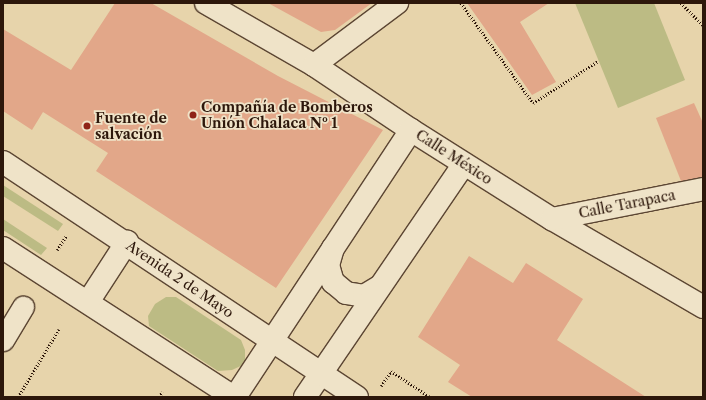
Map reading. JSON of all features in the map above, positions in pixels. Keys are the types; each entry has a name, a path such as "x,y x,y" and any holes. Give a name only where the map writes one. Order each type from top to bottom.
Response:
{"street":[{"path":"314,65 397,3"},
{"name":"Calle México","path":"220,6 314,65 411,130 552,219 703,307"},
{"path":"3,248 234,397 411,130"},
{"name":"Avenida 2 de Mayo","path":"3,162 127,242 357,397"},
{"path":"305,397 464,164"},
{"name":"Calle Tarapaca","path":"552,219 703,189"},
{"path":"88,302 127,242"},
{"path":"334,247 328,265 333,282 346,293 364,296 379,287"},
{"path":"3,340 23,307"}],"path":[{"path":"461,3 533,103 598,61"},
{"path":"681,3 703,25"},
{"path":"57,251 67,233"},
{"path":"18,397 59,329"},
{"path":"391,371 430,397"},
{"path":"159,397 162,392"}],"shaded area":[{"path":"575,3 654,3 685,80 618,108"},
{"path":"3,185 63,224 58,231 3,196"},
{"path":"3,219 47,248 41,255 3,230"},
{"path":"166,297 176,297 241,340 245,350 245,364 232,370 218,371 149,326 148,316 155,304"}],"building":[{"path":"115,3 151,3 278,76 383,130 276,288 96,171 108,153 43,112 32,130 3,111 3,29 71,70"},
{"path":"268,3 372,3 335,30 321,32"},
{"path":"467,3 549,3 520,22 556,82 532,95"},
{"path":"694,103 703,123 703,177 681,181 656,118"},
{"path":"469,256 513,283 526,263 583,299 557,340 646,397 472,397 448,382 460,365 418,337"}],"place":[{"name":"Compañía de Bomberos Unión Chalaca Nº 1","path":"193,115"},
{"name":"Fuente de salvación","path":"87,126"}]}
